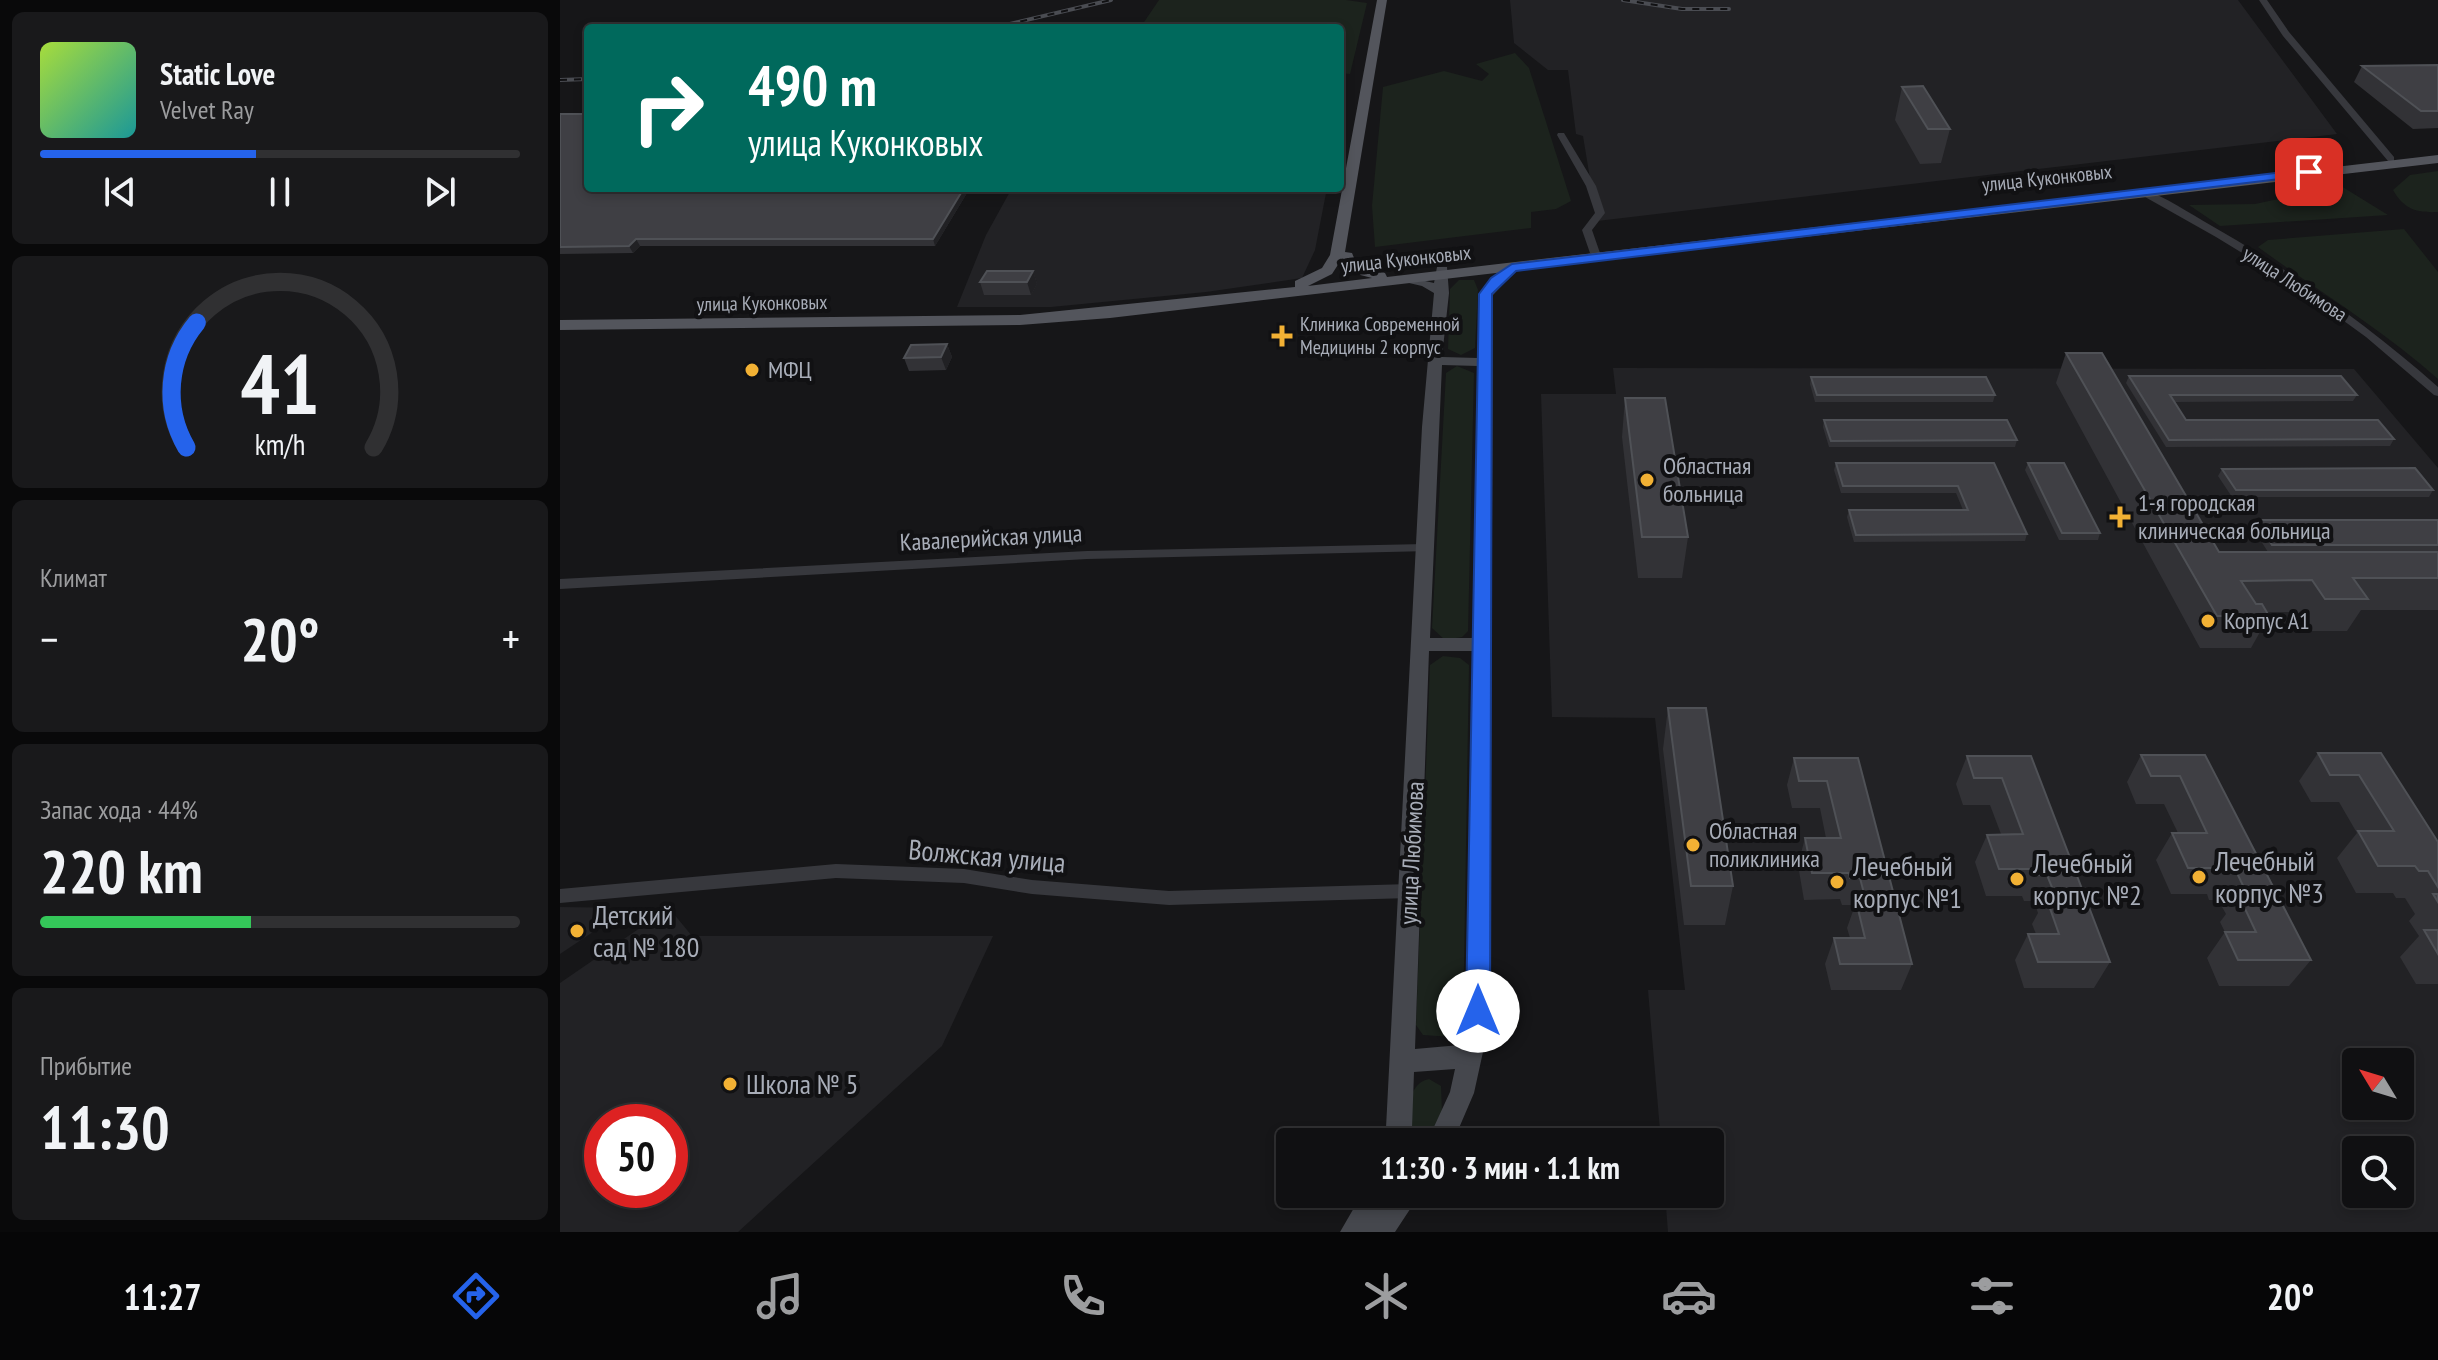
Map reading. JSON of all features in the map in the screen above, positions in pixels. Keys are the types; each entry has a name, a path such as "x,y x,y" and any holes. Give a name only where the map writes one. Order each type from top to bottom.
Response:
{"main road":[{"path":"1385,0 1342,256 1334,285 1389,280 1426,283 1442,293"},
{"name":"улица Куконковых","path":"1389,280 1595,253 2438,157"},
{"name":"улица Куконковых","path":"1442,273 1512,268 2138,190"},
{"path":"1342,256 1355,271 1389,280"},
{"path":"1293,287 1327,271 1342,256"},
{"path":"1446,1128 1462,1093 1472,1056 1478,1011 1486,294 1512,268"},
{"name":"улица Любимова","path":"1399,1128 1420,645 1442,273"},
{"name":"улица Куконковых","path":"560,318 1022,314 1334,285"},
{"name":"улица Куконковых","path":"560,325 1020,320 1334,285"},
{"path":"1436,361 1485,362"},
{"path":"1420,645 1483,644"},
{"path":"1402,1061 1472,1056"},
{"path":"1353,1232 1370,1208"},
{"path":"1379,1232 1397,1208"}],"street":[{"path":"2263,0 2286,34 2393,160"},
{"path":"1561,135 1591,186 1600,213 1587,230 1595,253"},
{"name":"улица Любимова","path":"2138,190 2301,285 2386,345 2438,393"},
{"name":"Кавалерийская улица","path":"560,584 1087,555 1425,548"},
{"name":"Волжская улица","path":"560,896 836,871 964,876 1032,887 1169,898 1410,891"}],"shaded area":[{"path":"1159,0 1346,0 1367,3 1350,74 1344,73 1344,24 1143,24"},
{"path":"1510,0 2238,0 2337,134 1597,221 1583,136 1576,134 1568,70 1548,70 1514,43"},
{"path":"1515,53 1529,68 1571,201 1556,209 1531,212 1531,228 1375,247 1372,206 1383,87 1444,71 1482,81 1489,74 1476,64"},
{"path":"2438,171 2438,212 2411,208 2393,190 2410,175"},
{"path":"2341,186 2388,215 2220,226 2189,205 2255,204"},
{"path":"1010,192 1326,192 1315,250 1302,278 1206,292 1051,307 957,307 986,235"},
{"path":"2404,229 2438,272 2438,379 2372,327 2258,247 2268,240"},
{"path":"1459,280 1474,280 1478,290 1475,348 1461,355 1448,349 1450,289"},
{"path":"1457,366 1474,373 1468,631 1462,637 1445,640 1432,628 1446,373"},
{"path":"1613,368 2354,369 2438,468 2438,1232 1668,1232 1666,1208 1724,1208 1724,1128 1660,1128 1648,990 1685,990 1655,718 1552,717 1541,394 1616,394"},
{"path":"1443,656 1460,658 1469,665 1463,1026 1452,1037 1423,1035 1416,1025 1430,665"},
{"name":"Детский сад № 180","path":"560,907 629,908 560,954"},
{"name":"Школа № 5","path":"669,908 692,936 993,936 942,1046 738,1232 560,1232 560,983"},
{"path":"1429,1079 1441,1086 1442,1113 1434,1128 1406,1128 1411,1096 1421,1082"}],"building":[{"path":"2438,65 2438,111 2421,111 2362,66"},
{"path":"1923,86 1950,129 1928,129 1902,87"},
{"path":"560,114 584,114 584,192 962,192 933,239 636,239 629,246 560,247"},
{"path":"987,271 1033,271 1027,282 980,282"},
{"path":"947,344 941,357 904,358 911,345"},
{"path":"2066,353 2102,353 2219,552 2438,552 2438,578 2353,578 2368,599 2325,599 2312,580 2241,581 2256,604 2262,604 2269,616 2217,616"},
{"path":"2129,376 2341,376 2357,395 2170,395 2186,420 2378,420 2394,439 2169,440"},
{"path":"1811,377 1986,377 1995,395 1817,395"},
{"path":"1625,398 1665,398 1688,537 1642,537"},
{"path":"1824,420 2007,420 2017,440 1831,441"},
{"path":"1836,463 1994,463 2027,534 1856,535 1849,510 1968,510 1958,486 1843,486"},
{"path":"2028,463 2064,463 2100,533 2062,533"},
{"path":"2415,468 2433,490 2236,490 2222,469"},
{"path":"2256,520 2438,520 2438,545 2272,545"},
{"path":"1668,708 1706,708 1733,886 1691,886"},
{"path":"2318,753 2381,753 2438,842 2438,887 2428,871 2419,871 2415,866 2378,866 2358,831 2394,831 2359,775 2330,775"},
{"path":"2141,755 2205,755 2311,960 2238,960 2225,932 2256,932 2239,896 2248,896 2237,873 2227,873 2225,868 2188,868 2172,833 2207,833 2180,776 2151,776"},
{"path":"1967,756 2031,756 2110,962 2038,962 2028,934 2059,934 2046,897 2056,897 2047,875 2038,875 2036,869 1999,869 1987,835 2023,834 2002,778 1974,778"},
{"path":"1794,758 1858,758 1912,964 1840,964 1834,938 1865,938 1856,901 1866,901 1860,878 1850,878 1849,873 1812,873 1805,838 1841,838 1827,781 1799,781"},
{"path":"2424,930 2438,930 2438,954"}],"railway":[{"path":"1010,24 1111,0"},
{"path":"1623,0 1682,9 1729,9"},
{"path":"560,80 584,79"}],"place":[{"name":"Клиника Современной Медицины 2 корпус","path":"1282,336"},
{"name":"МФЦ","path":"752,370"},
{"name":"Областная больница","path":"1647,480"},
{"name":"1-я городская клиническая больница","path":"2120,517"},
{"name":"Корпус А1","path":"2208,621"},
{"name":"Областная поликлиника","path":"1693,845"},
{"name":"Лечебный корпус №3","path":"2199,877"},
{"name":"Лечебный корпус №2","path":"2017,879"},
{"name":"Лечебный корпус №1","path":"1837,882"},
{"name":"Детский сад № 180","path":"577,931"},
{"name":"Школа № 5","path":"730,1084"}],"route":[{"path":"1478,1011 1486,294 1496,280 1512,268 2309,172"}]}
